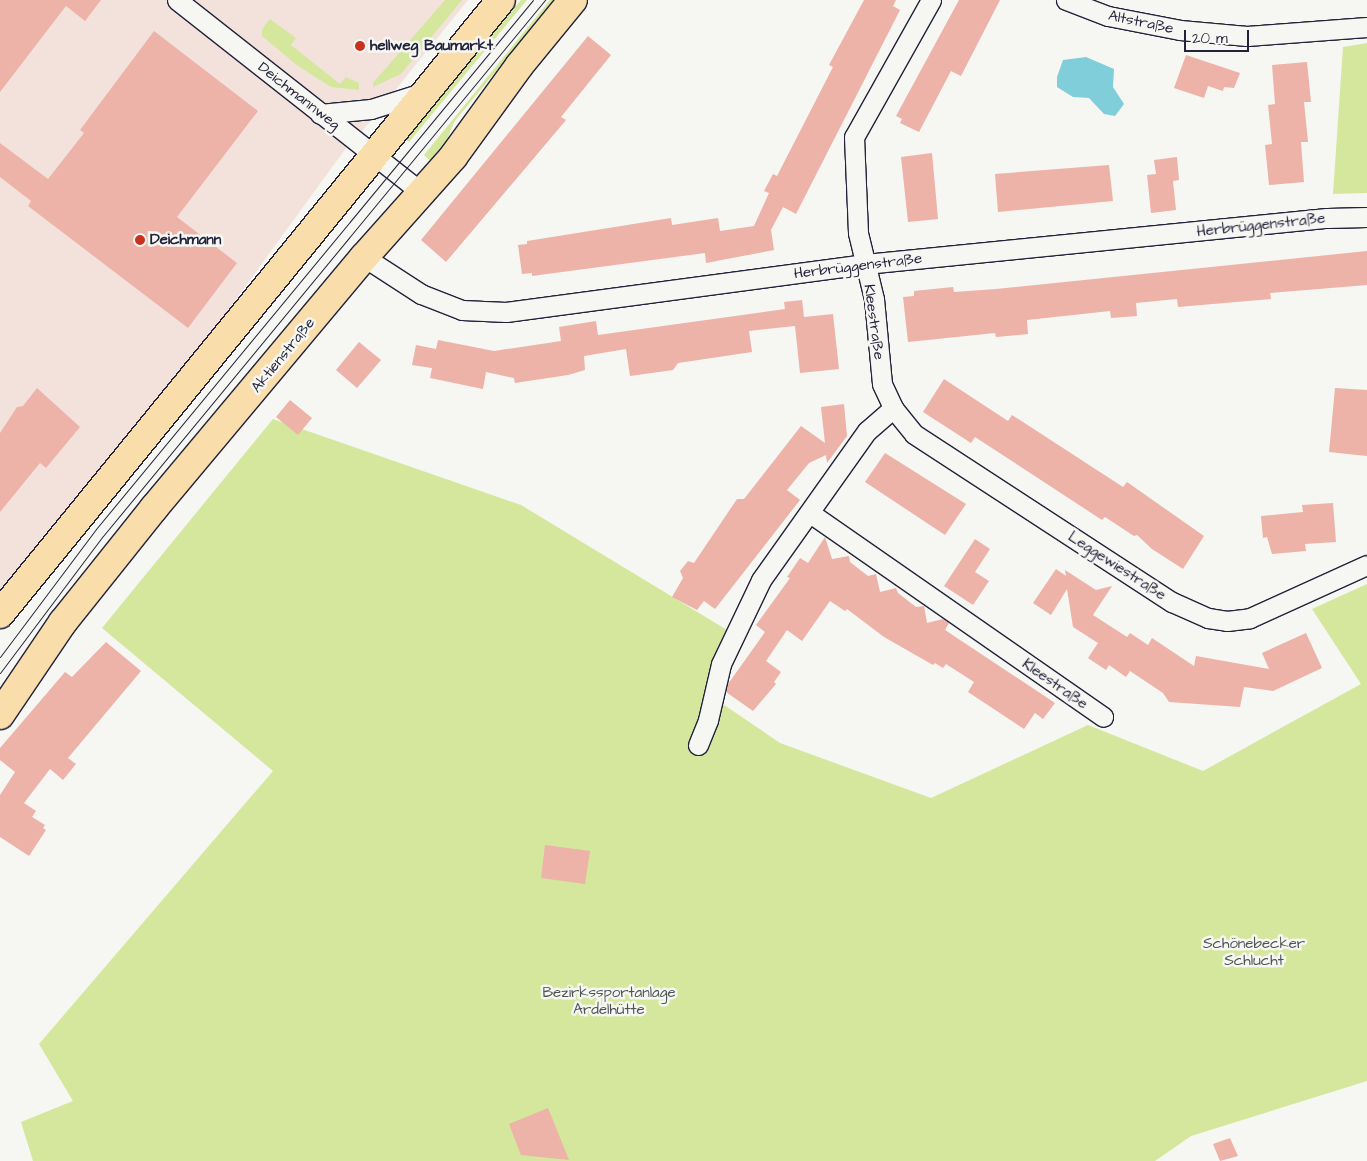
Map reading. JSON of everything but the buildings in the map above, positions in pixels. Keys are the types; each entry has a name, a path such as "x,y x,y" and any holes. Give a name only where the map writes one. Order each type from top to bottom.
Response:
{"main road":[{"path":"0,614 376,155 500,0"},
{"name":"Aktienstraße","path":"0,715 63,622 154,508 364,257 463,145 519,66 573,0"}],"street":[{"name":"Deichmannweg","path":"178,0 421,192"},
{"name":"Kleestraße","path":"893,408 882,384 874,299 858,233 854,137 931,0"},
{"name":"Altstraße","path":"1066,0 1108,16 1199,32 1280,35 1367,26"},
{"path":"320,114 372,109 426,92"},
{"name":"Herbrüggenstraße","path":"364,257 420,294 445,304 462,310 506,312 865,264 1327,218 1367,217"},
{"path":"698,746 708,720 721,664 761,580 867,431 893,408"},
{"name":"Leggewiestraße","path":"893,408 914,434 1172,602 1208,618 1227,621 1250,618 1367,565"},
{"name":"Kleestraße","path":"810,513 1103,717"}],"shaded area":[{"path":"0,0 170,0 349,144 132,442 0,595"},
{"path":"187,0 468,0 359,135"}],"green space":[{"path":"445,0 462,0 401,74 373,87 373,83"},
{"path":"521,0 527,0 409,142 405,139"},
{"path":"550,0 555,0 454,122 441,155 431,161 424,155"},
{"path":"270,19 296,38 291,45 340,84 346,77 359,83 359,90 331,87 298,66 262,36 262,29"},
{"path":"1367,43 1367,193 1333,194 1343,47"},
{"path":"273,419 521,505 732,633 705,692 780,743 931,798 1088,725 1203,771 1361,684 1312,609 1367,584 1367,1081 1191,1136 1155,1161 33,1161 21,1122 73,1101 39,1044 273,771 102,628"}],"water":[{"path":"1086,57 1114,69 1113,87 1124,104 1115,116 1104,114 1089,98 1073,97 1057,87 1057,77 1063,60"}],"tram line":[{"path":"0,657 96,529 533,0"},
{"path":"0,673 103,536 545,0"}],"place":[{"name":"hellweg Baumarkt","path":"360,46"},
{"name":"Deichmann","path":"140,240"}],"park label":[{"name":"Schönebecker Schlucht","path":"1254,952"},
{"name":"Bezirkssportanlage Ardelhütte","path":"609,1000"}]}
